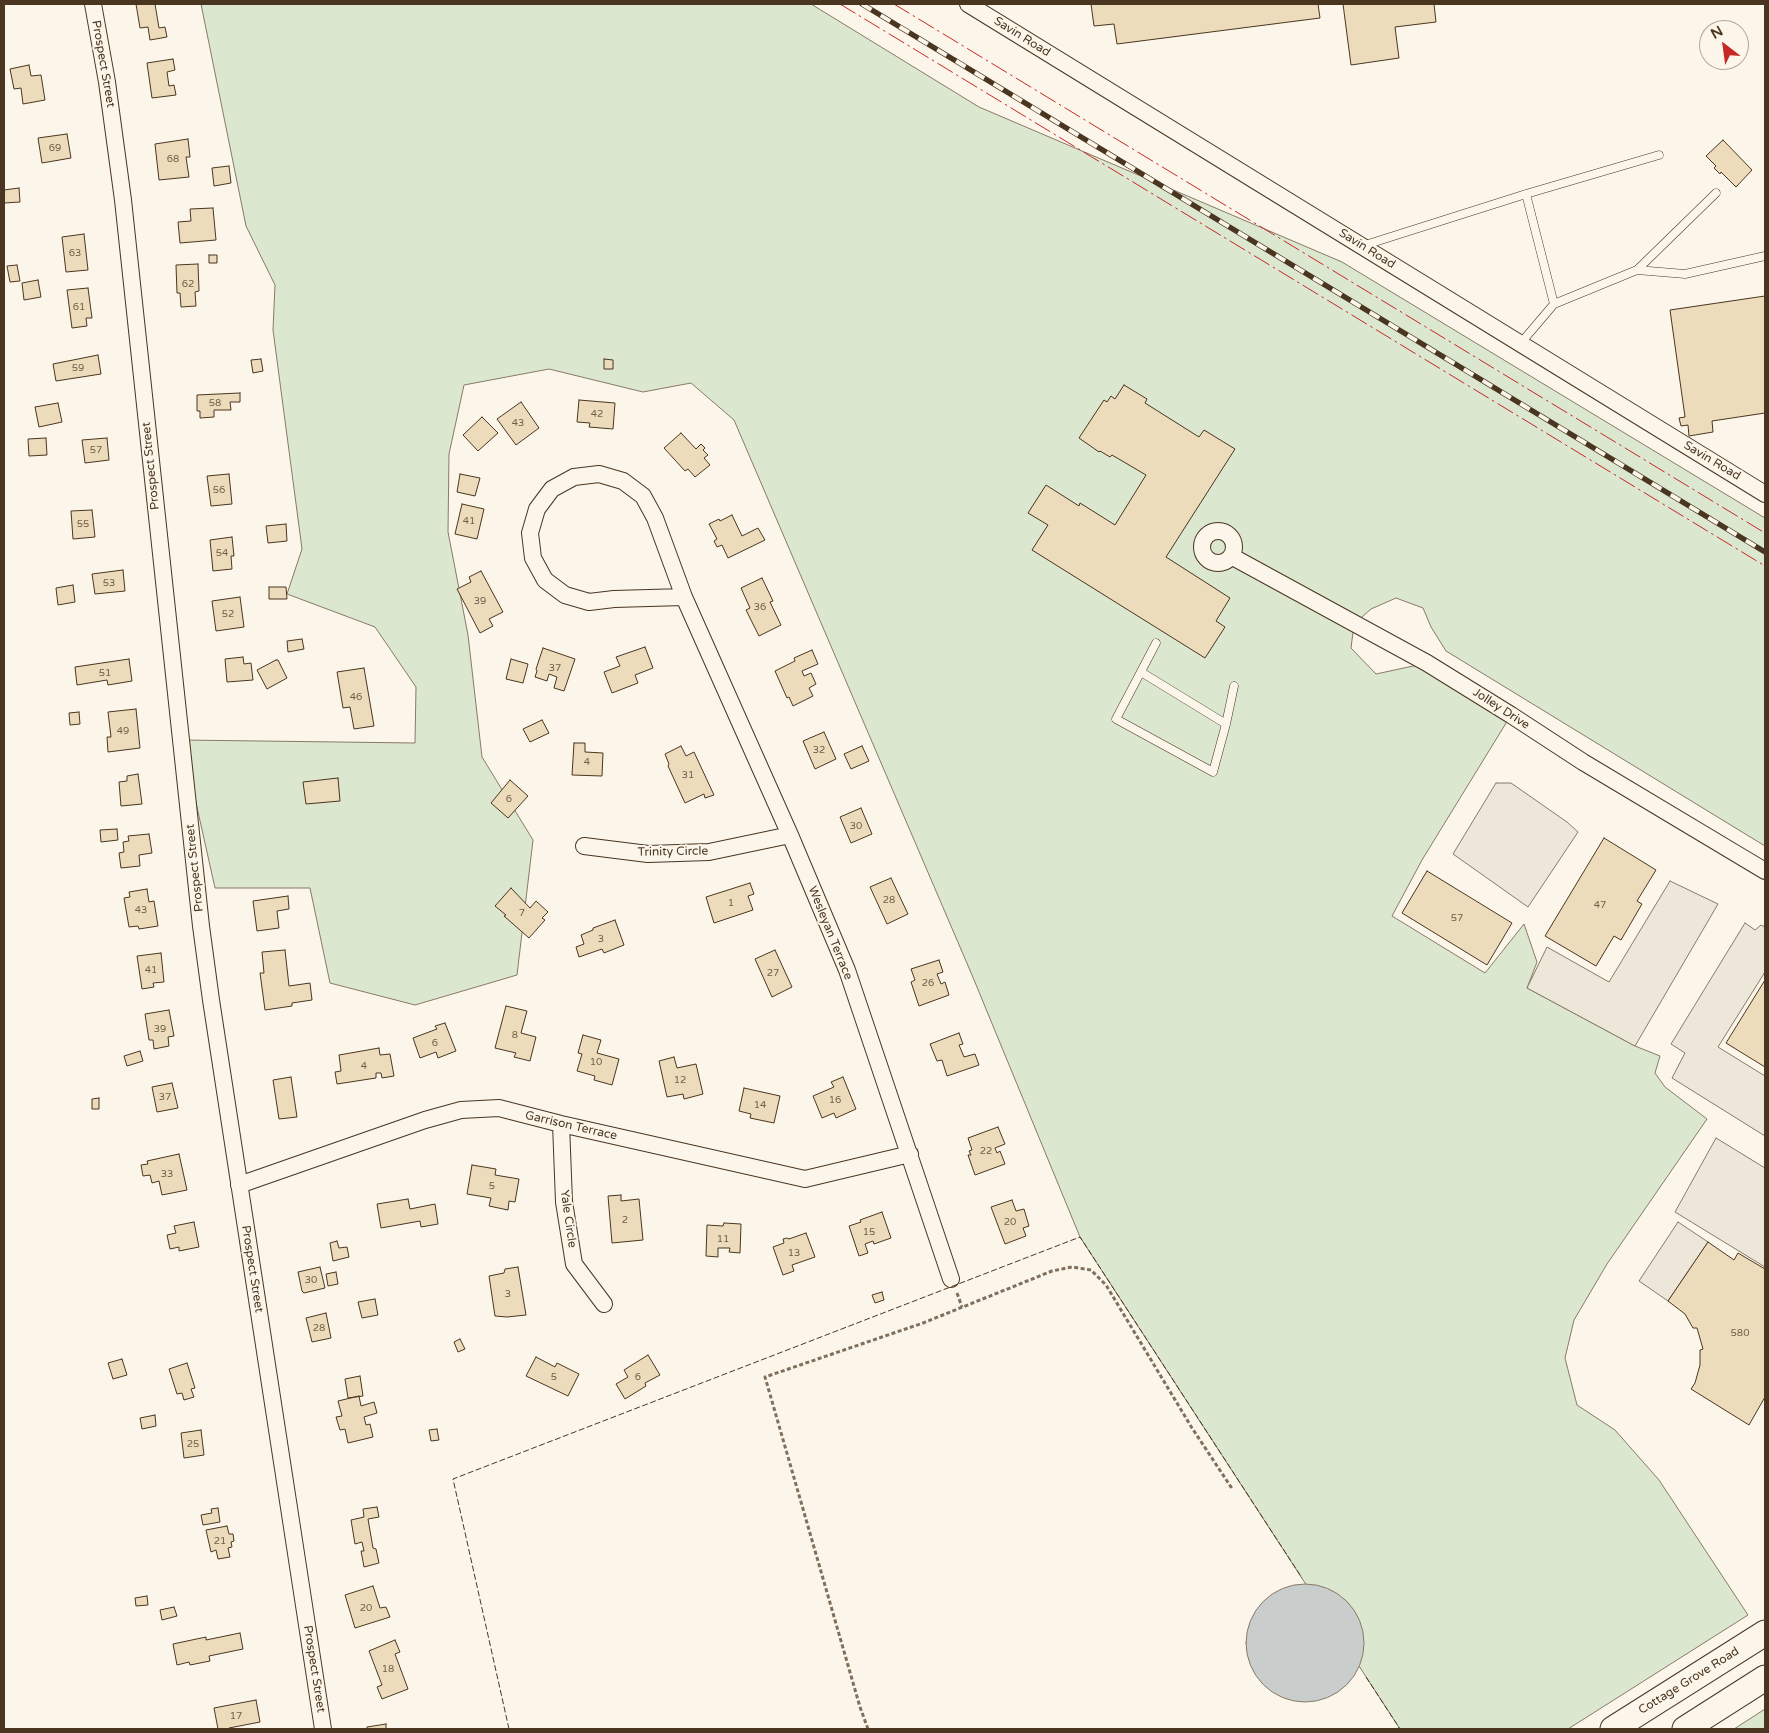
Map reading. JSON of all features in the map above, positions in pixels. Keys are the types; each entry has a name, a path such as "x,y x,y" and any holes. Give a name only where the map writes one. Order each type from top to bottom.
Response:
{"main road":[{"name":"Cottage Grove Road","path":"1613,1729 1765,1633"},
{"path":"1686,1729 1765,1678"}],"street":[{"name":"Prospect Street","path":"93,4 107,82 123,200 201,926 323,1729"},
{"name":"Savin Road","path":"968,4 1765,494"},
{"name":"Wesleyan Terrace","path":"684,597 614,599 589,602 565,595 545,580 533,558 530,533 537,509 552,489 574,477 599,474 623,481 643,496 655,518 684,597 790,835 847,970 951,1279"},
{"name":"Jolley Drive","path":"1231,556 1427,663 1511,714 1583,762 1765,871"},
{"name":"Trinity Circle","path":"584,846 648,854 709,852 790,835"},
{"name":"Garrison Terrace","path":"239,1185 425,1120 461,1110 498,1108 805,1179 910,1154"},
{"name":"Yale Circle","path":"561,1124 564,1202 574,1264 604,1304"}],"lane":[{"path":"1362,246 1526,194 1659,155"},
{"path":"1520,344 1554,304 1637,270 1716,193"},
{"path":"1526,194 1554,304"},
{"path":"1637,270 1685,274 1765,256"},
{"path":"1156,643 1116,719 1212,772 1226,724 1234,686"},
{"path":"1141,672 1226,724"}],"path":[{"path":"868,1729 765,1377 923,1323 1052,1271 1072,1267 1091,1270 1106,1285 1192,1428 1232,1490"}],"green space":[{"path":"201,4 811,4 979,107 1342,262 1765,518 1765,846 1446,651 1431,627 1423,608 1396,598 1371,609 1354,624 1351,648 1376,674 1427,663 1511,715 1422,860 1392,916 1485,973 1524,924 1537,962 1527,988 1635,1046 1660,1056 1655,1073 1665,1087 1707,1119 1607,1264 1574,1320 1565,1358 1577,1405 1615,1430 1659,1480 1748,1615 1568,1729 1400,1729 1080,1237 972,975 734,420 691,383 643,392 549,369 464,385 449,454 448,532 468,635 482,757 533,840 517,975 415,1005 330,983 310,888 215,888 182,740 415,743 416,687 375,627 287,594 302,549 273,330 275,285 246,226"},
{"path":"1765,1709 1765,1729 1734,1729"}],"shaded area":[{"path":"1496,783 1511,783 1567,822 1578,832 1528,907 1453,854"},
{"path":"1670,881 1718,904 1635,1046 1527,988 1547,947 1609,982"},
{"path":"1745,923 1755,930 1761,925 1765,927 1765,972 1718,1047 1765,1076 1765,1136 1672,1078 1685,1053 1671,1044"},
{"path":"1716,1138 1765,1168 1765,1267 1675,1212"},
{"path":"1678,1222 1708,1242 1668,1301 1639,1281"},
{"path":"1305,1584 1328,1588 1347,1601 1360,1620 1364,1643 1360,1666 1347,1685 1328,1698 1305,1702 1282,1698 1263,1685 1250,1666 1246,1643 1250,1620 1263,1601 1282,1588"}],"building":[{"path":"136,4 155,4 159,28 165,27 167,37 150,40 148,27 140,28"},
{"path":"1091,4 1318,4 1320,18 1117,44 1114,24 1094,26"},
{"path":"1343,4 1434,4 1436,22 1395,27 1399,58 1351,65"},
{"path":"173,59 175,70 167,72 169,86 174,85 176,95 152,98 147,63"},
{"path":"29,65 31,76 41,75 45,100 23,104 21,88 14,89 10,69"},
{"path":"67,134 71,158 42,163 38,138"},
{"path":"188,139 190,157 186,157 189,177 159,180 155,144"},
{"path":"1723,140 1752,170 1736,187 1721,172 1720,174 1714,168 1716,166 1706,156"},
{"path":"229,166 231,183 214,186 212,168"},
{"path":"19,188 20,202 4,203 4,190"},
{"path":"213,208 216,240 180,243 178,222 191,221 190,209"},
{"path":"84,234 88,270 66,272 62,237"},
{"path":"209,255 217,255 217,263 209,263"},
{"path":"198,264 199,291 195,292 196,306 181,307 180,293 177,293 176,265"},
{"path":"17,265 20,281 10,282 7,266"},
{"path":"38,280 41,297 24,300 22,283"},
{"path":"88,288 92,318 86,318 87,326 72,328 67,290"},
{"path":"1765,296 1765,413 1712,421 1713,432 1689,436 1688,425 1681,426 1679,418 1685,417 1670,310"},
{"path":"98,355 101,374 56,381 53,364"},
{"path":"261,359 263,371 253,373 251,360"},
{"path":"604,359 613,360 613,369 604,369"},
{"path":"1124,385 1147,399 1145,403 1199,437 1204,430 1235,449 1166,557 1230,598 1216,621 1225,627 1205,658 1032,550 1048,525 1028,513 1046,485 1079,506 1080,503 1115,525 1146,475 1112,455 1110,457 1099,452 1079,438 1104,400 1107,402 1111,396 1115,399"},
{"path":"240,393 240,402 230,402 231,410 214,410 214,417 200,418 200,411 197,411 197,395"},
{"path":"579,400 615,403 613,429 589,427 590,423 577,422"},
{"path":"521,402 539,428 516,445 497,419"},
{"path":"58,403 62,422 39,427 35,407"},
{"path":"482,417 498,433 478,451 463,435"},
{"path":"681,433 696,449 701,444 705,448 703,450 708,455 704,458 710,465 695,477 688,469 685,471 664,448"},
{"path":"46,438 47,455 29,456 28,439"},
{"path":"107,438 109,460 85,463 82,440"},
{"path":"229,474 232,504 211,506 207,476"},
{"path":"460,474 480,478 475,496 457,492"},
{"path":"462,504 484,509 477,539 455,534"},
{"path":"92,510 95,537 73,539 71,511"},
{"path":"732,515 742,536 758,528 765,540 728,558 722,545 717,547 714,541 717,539 709,524"},
{"path":"286,524 287,541 268,543 266,526"},
{"path":"232,537 234,556 231,556 232,569 213,571 210,540"},
{"path":"123,570 125,591 95,594 92,574"},
{"path":"481,571 503,612 489,619 493,626 480,633 457,589 471,582 469,577"},
{"path":"762,578 773,601 770,602 781,625 759,636 746,610 750,608 741,588"},
{"path":"73,585 75,602 58,605 56,588"},
{"path":"269,587 286,587 287,599 269,599"},
{"path":"240,597 244,627 216,631 212,601"},
{"path":"302,639 304,649 288,652 287,641"},
{"path":"645,647 653,668 635,675 638,683 612,693 604,672 620,666 616,657"},
{"path":"543,648 575,659 564,691 554,688 557,677 549,674 547,681 535,677"},
{"path":"812,650 818,664 802,671 804,676 811,673 816,684 809,688 813,696 793,706 789,697 787,698 775,671 795,661 794,658"},
{"path":"243,657 244,664 251,663 253,680 227,682 225,659"},
{"path":"129,659 132,681 108,685 107,680 77,685 75,667"},
{"path":"511,659 528,664 523,683 506,679"},
{"path":"278,660 287,678 267,689 257,670"},
{"path":"364,668 374,726 354,729 350,707 343,708 337,672"},
{"path":"136,709 140,748 108,752 107,737 111,737 108,712"},
{"path":"79,712 80,724 70,725 69,713"},
{"path":"542,720 549,733 530,742 523,729"},
{"path":"824,732 836,759 815,769 803,741"},
{"path":"574,743 585,743 585,752 603,753 602,776 572,775"},
{"path":"681,746 686,756 694,752 714,795 705,798 704,794 685,803 668,766 665,754"},
{"path":"862,746 869,761 851,769 844,754"},
{"path":"138,774 142,804 121,806 119,782 127,781 127,776"},
{"path":"338,778 340,801 306,804 303,782"},
{"path":"510,780 528,796 508,818 491,803"},
{"path":"861,808 872,834 851,843 840,817"},
{"path":"117,829 118,840 101,842 100,830"},
{"path":"149,834 152,853 139,855 140,866 121,868 119,853 124,852 123,842 129,841 128,836"},
{"path":"1604,838 1656,870 1637,901 1642,904 1621,940 1614,936 1596,966 1545,936"},
{"path":"1427,871 1512,923 1487,965 1402,913"},
{"path":"891,878 908,914 887,924 870,887"},
{"path":"750,883 754,894 748,896 753,910 714,923 706,897"},
{"path":"511,888 530,908 536,901 548,912 542,918 545,920 529,938 495,906"},
{"path":"147,889 149,902 154,901 158,926 139,929 138,926 129,927 124,898 130,897 129,892"},
{"path":"288,896 289,909 277,911 279,928 257,931 253,901"},
{"path":"615,920 624,945 604,953 602,949 579,957 576,947 584,944 581,935 593,930 593,928"},
{"path":"285,950 289,986 310,983 312,1000 292,1003 292,1006 265,1010 260,973 264,973 262,952"},
{"path":"775,950 792,987 772,997 755,959"},
{"path":"161,953 164,982 153,983 154,987 142,989 137,956"},
{"path":"939,960 943,972 937,974 941,984 945,982 949,995 919,1006 911,982 915,980 911,969"},
{"path":"1765,980 1765,1067 1726,1043"},
{"path":"506,1006 527,1011 521,1033 536,1037 530,1061 514,1057 516,1053 495,1048"},
{"path":"169,1010 174,1036 168,1037 169,1046 154,1049 153,1040 149,1040 145,1014"},
{"path":"445,1023 456,1051 438,1058 436,1052 420,1058 413,1038 437,1029 435,1026"},
{"path":"959,1033 963,1044 959,1045 964,1057 975,1054 979,1065 947,1076 942,1060 937,1061 930,1044"},
{"path":"583,1035 601,1040 597,1053 619,1059 612,1085 594,1080 595,1076 577,1071 582,1054 578,1053"},
{"path":"379,1048 380,1055 390,1054 394,1076 382,1078 381,1073 376,1073 376,1078 337,1084 335,1072 341,1071 339,1055"},
{"path":"140,1051 143,1061 127,1066 124,1056"},
{"path":"674,1057 677,1068 696,1064 703,1094 684,1099 683,1094 667,1097 659,1061"},
{"path":"291,1077 297,1117 279,1119 273,1080"},
{"path":"843,1077 856,1109 836,1118 834,1113 822,1118 813,1096 834,1087 831,1082"},
{"path":"172,1083 178,1108 157,1112 152,1087"},
{"path":"744,1088 780,1096 774,1123 750,1118 751,1114 739,1111"},
{"path":"99,1098 99,1109 92,1109 92,1099"},
{"path":"998,1127 1005,1144 995,1148 997,1153 1000,1151 1005,1164 975,1175 968,1155 971,1155 969,1151 972,1150 968,1138"},
{"path":"179,1154 187,1190 162,1195 159,1181 152,1183 150,1175 143,1176 141,1165 148,1164 147,1161"},
{"path":"472,1165 496,1169 495,1175 519,1179 515,1202 509,1201 508,1210 489,1206 491,1198 467,1194"},
{"path":"621,1195 621,1201 639,1199 643,1240 612,1243 608,1196"},
{"path":"408,1199 410,1209 435,1204 438,1224 421,1227 420,1221 381,1228 377,1204"},
{"path":"1012,1200 1016,1211 1024,1209 1029,1226 1023,1228 1026,1236 1005,1244 991,1207"},
{"path":"882,1212 891,1238 874,1244 873,1241 865,1244 868,1253 859,1256 849,1226"},
{"path":"194,1222 199,1247 179,1251 179,1247 170,1249 167,1235 176,1233 174,1226"},
{"path":"724,1223 741,1224 740,1253 729,1252 730,1248 718,1248 718,1257 706,1256 707,1225 723,1226"},
{"path":"806,1233 815,1257 792,1265 794,1271 783,1275 773,1247 784,1243 783,1239 789,1239"},
{"path":"337,1241 339,1248 347,1247 349,1257 333,1261 330,1243"},
{"path":"1708,1242 1734,1260 1738,1253 1765,1269 1765,1397 1749,1425 1691,1389 1695,1383 1700,1365 1700,1350 1703,1349 1697,1328 1693,1328 1685,1314 1668,1301"},
{"path":"320,1267 325,1288 304,1293 298,1272"},
{"path":"518,1267 526,1315 495,1316 489,1276 504,1273 505,1269"},
{"path":"336,1272 338,1284 328,1286 326,1274"},
{"path":"882,1292 884,1300 875,1303 872,1295"},
{"path":"375,1299 378,1315 362,1318 358,1302"},
{"path":"326,1313 331,1338 312,1342 306,1318"},
{"path":"460,1339 465,1349 458,1352 454,1342"},
{"path":"648,1355 660,1375 645,1383 646,1386 625,1399 616,1384 628,1377 624,1370"},
{"path":"536,1357 555,1367 557,1363 579,1374 568,1396 526,1376"},
{"path":"122,1359 127,1375 113,1379 108,1363"},
{"path":"187,1363 195,1388 191,1389 194,1397 184,1400 182,1393 177,1394 169,1369"},
{"path":"360,1376 363,1396 348,1398 345,1379"},
{"path":"359,1396 361,1406 374,1402 377,1413 364,1417 366,1425 370,1424 373,1437 348,1443 345,1429 340,1430 336,1417 342,1416 338,1401"},
{"path":"155,1415 156,1426 142,1429 140,1418"},
{"path":"437,1429 439,1440 431,1441 429,1430"},
{"path":"201,1430 204,1455 184,1458 181,1433"},
{"path":"377,1507 379,1517 368,1519 373,1548 376,1549 379,1563 364,1567 361,1551 364,1551 362,1542 355,1544 351,1520 364,1517 363,1509"},
{"path":"218,1508 220,1522 203,1525 201,1515 212,1513 211,1509"},
{"path":"227,1526 229,1534 233,1534 234,1541 231,1542 232,1547 228,1548 230,1557 218,1559 216,1550 211,1552 206,1530"},
{"path":"373,1586 380,1608 386,1607 390,1617 355,1628 345,1595"},
{"path":"147,1596 148,1605 136,1606 135,1598"},
{"path":"174,1607 177,1616 162,1620 160,1610"},
{"path":"240,1633 243,1649 209,1656 210,1661 190,1665 189,1662 177,1665 173,1644 206,1637 206,1640"},
{"path":"395,1640 400,1652 395,1654 408,1689 382,1699 377,1687 382,1685 369,1651"},
{"path":"256,1700 260,1722 229,1729 218,1729 214,1708"},
{"path":"386,1724 386,1729 367,1729 367,1727"}],"railway":[{"path":"862,4 1765,552"}],"fence":[{"path":"509,1729 453,1479 1080,1237 1302,1578"},
{"path":"1366,1677 1400,1729"}],"power":[{"path":"840,4 1765,566"},
{"path":"894,4 1765,533"}]}
